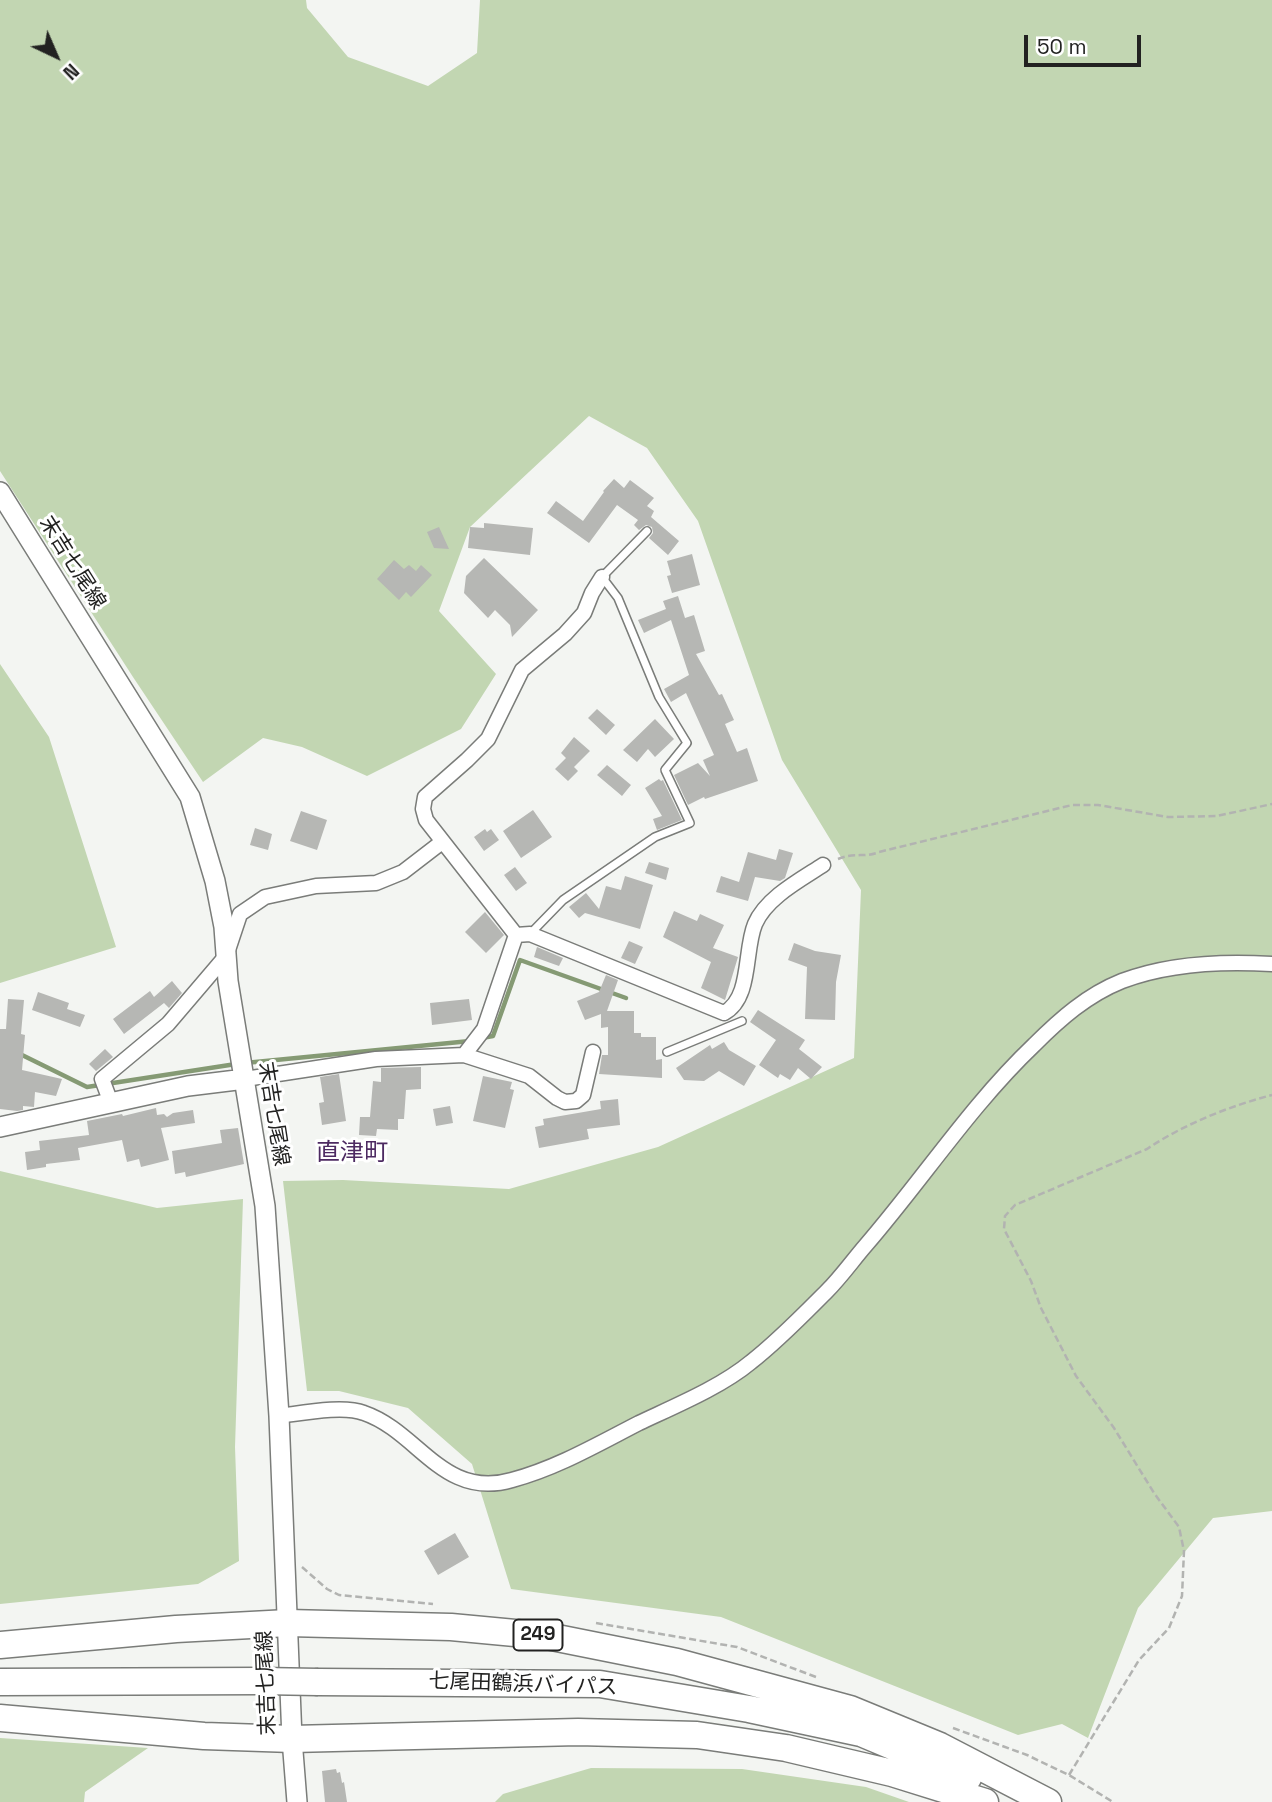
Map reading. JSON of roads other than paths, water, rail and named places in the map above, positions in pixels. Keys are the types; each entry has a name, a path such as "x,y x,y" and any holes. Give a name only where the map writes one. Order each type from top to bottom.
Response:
{"highway":[{"name":"249","path":"0,1645 163,1630 288,1623 451,1627 547,1636 677,1662 849,1709 940,1746 1048,1802"},
{"name":"七尾田鶴浜バイパス","path":"0,1682 600,1684 748,1709 860,1733 1028,1802"},
{"path":"0,1718 204,1735 292,1739 578,1732 697,1735 786,1748 892,1773 985,1802"}],"main road":[{"name":"末吉七尾線","path":"0,492 190,797 215,881 224,927 228,981 265,1206 279,1416 297,1802"},
{"path":"0,1127 188,1086 245,1079"}],"street":[{"path":"602,577 584,613 565,634 522,670 488,739 425,797 424,815 442,842 523,934 724,1013 733,1008 746,974 754,925 765,909 793,884 823,864"},
{"path":"111,1103 102,1079 168,1024 226,956 240,914 265,897 316,886 376,883 403,872 442,842"},
{"path":"464,1055 484,1029 523,934"},
{"path":"279,1416 361,1411 383,1421 431,1461 461,1479 484,1485 510,1481 550,1467 695,1396 750,1363 829,1289 896,1210 1002,1076 1064,1016 1087,999 1119,982 1142,974 1199,964 1272,964"},
{"path":"245,1079 376,1059 464,1055 529,1076 565,1102 576,1101 583,1095 593,1052"}],"lane":[{"path":"523,934 563,900 655,838 690,823 665,770 687,743 659,697 618,598 602,577 647,531"},
{"path":"667,1052 742,1021 724,1013"}],"waterway":[{"path":"482,1038 493,1036 520,960 626,998"},
{"path":"245,1063 470,1041"},
{"path":"20,1054 87,1087 236,1064"}],"district":[{"name":"直津町","path":"352,1153"}]}
